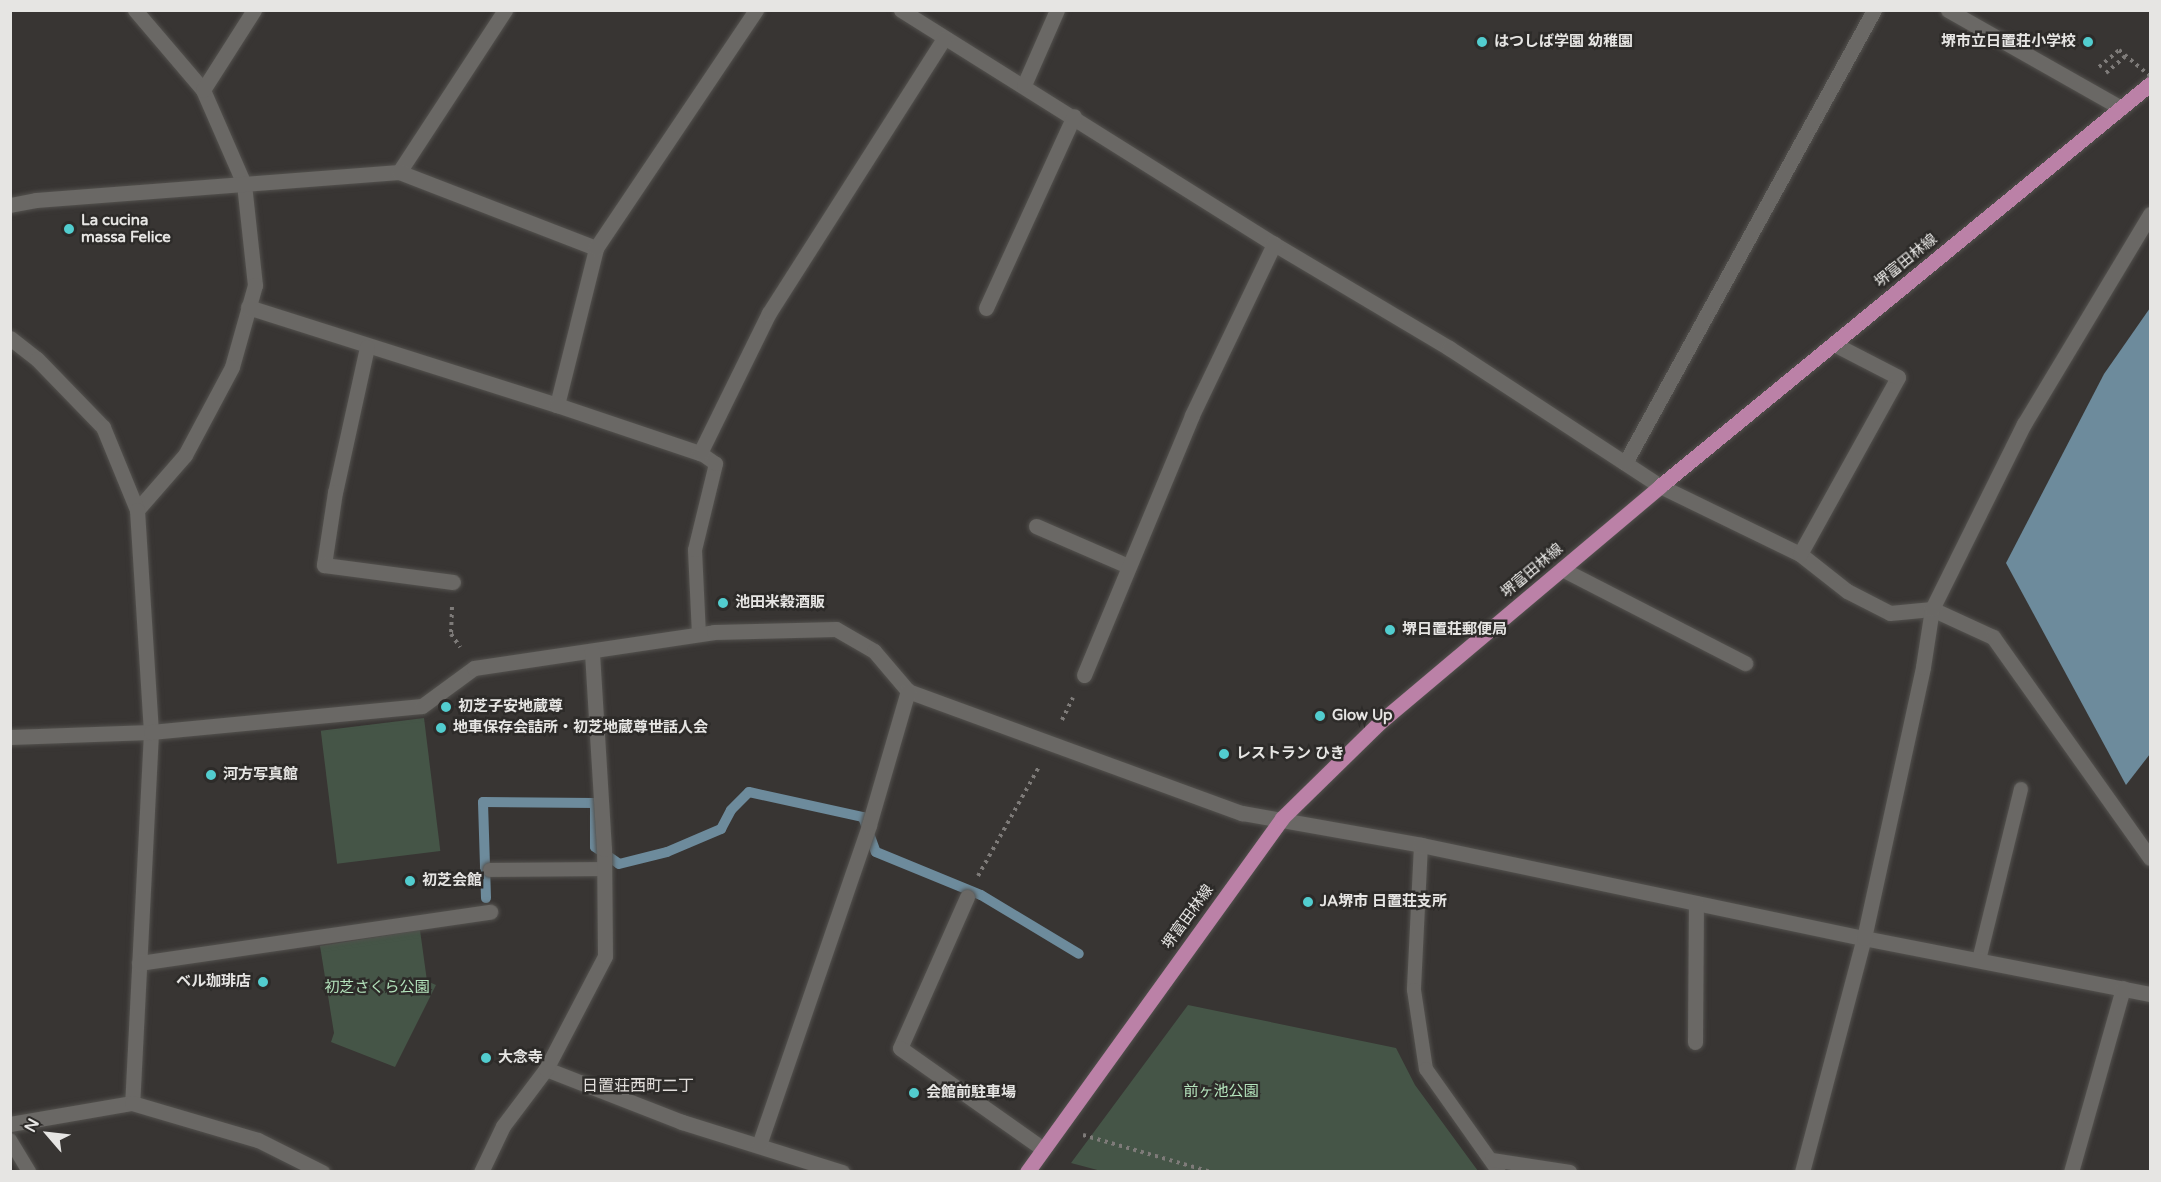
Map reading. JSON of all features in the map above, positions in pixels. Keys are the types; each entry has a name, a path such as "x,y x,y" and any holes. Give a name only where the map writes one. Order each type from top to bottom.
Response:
{"main road":[{"name":"堺富田林線","path":"1027,1172 1282,818 1379,723 1660,486 2151,84"}],"street":[{"path":"135,10 203,90 244,184 255,285 232,367 185,455 137,510"},
{"path":"203,90 254,10"},
{"path":"399,171 505,10"},
{"path":"557,405 596,248 756,10"},
{"path":"901,10 1074,116 1274,244 1449,348 1660,486 1800,554 1847,591 1890,613 1932,609 1993,637 2151,858"},
{"path":"1024,85 1057,10"},
{"path":"1625,463 1874,10"},
{"path":"1948,10 2121,108"},
{"path":"248,307 700,453 769,313 945,38"},
{"path":"986,308 1074,116"},
{"path":"10,205 399,171 596,248"},
{"path":"1802,1172 1864,938 1923,667 1932,609 2024,424 2151,214"},
{"path":"1084,675 1192,415 1274,244"},
{"path":"10,338 37,359 103,427 137,510 151,732 132,1103"},
{"path":"1800,554 1898,377 1834,344"},
{"path":"367,347 335,492 324,566 453,582"},
{"path":"1036,526 1128,566"},
{"path":"1562,569 1745,663"},
{"path":"10,737 151,732 422,706 474,668 699,635 836,629 874,651 908,691 1242,813 1282,818 1421,845 1864,938 2151,994"},
{"path":"481,1172 503,1126 546,1069 605,957 604,859 592,651"},
{"path":"759,1145 868,830 908,691"},
{"path":"967,897 900,1048 1042,1149"},
{"path":"1695,1042 1696,903"},
{"path":"139,963 490,912"},
{"path":"2071,1172 2123,988"},
{"path":"546,1069 682,1122 842,1172"},
{"path":"10,1124 132,1103 258,1140 322,1172"}],"lane":[{"path":"699,635 695,550 716,464 700,453"},
{"path":"1979,960 2021,789"},
{"path":"1421,845 1414,990 1426,1069 1495,1166 1570,1172"},
{"path":"490,870 604,859"},
{"path":"10,1140 29,1172"}],"path":[{"path":"2094,72 2119,50 2151,76"},
{"path":"2099,79 2127,55"},
{"path":"453,582 451,634 474,668"},
{"path":"977,878 1084,675"},
{"path":"1059,1126 1211,1172"}],"green space":[{"path":"424,718 440,851 337,864 321,731"},
{"name":"初芝さくら公園","path":"420,930 427,981 436,985 395,1067 331,1042 334,1033 320,946"},
{"name":"前ヶ池公園","path":"1188,1005 1396,1048 1415,1085 1478,1171 1105,1172 1071,1163"}],"water":[{"path":"2150,308 2150,754 2126,785 2006,563 2104,374"}],"waterway":[{"path":"486,898 483,802 595,803 595,847 619,864 667,852 721,829 731,810 749,792 863,817 876,852 981,895 1079,954"}],"place":[{"name":"はつしば学園 幼稚園","path":"1482,42"},
{"name":"堺市立日置荘小学校","path":"2088,42"},
{"name":"La cucina massa Felice","path":"69,229"},
{"name":"池田米穀酒販","path":"723,603"},
{"name":"堺日置荘郵便局","path":"1390,630"},
{"name":"初芝子安地蔵尊","path":"446,707"},
{"name":"Glow Up","path":"1320,716"},
{"name":"地車保存会詰所・初芝地蔵尊世話人会","path":"441,728"},
{"name":"レストラン ひき","path":"1224,754"},
{"name":"河方写真館","path":"211,775"},
{"name":"初芝会館","path":"410,881"},
{"name":"JA堺市 日置荘支所","path":"1308,902"},
{"name":"ベル珈琲店","path":"263,982"},
{"name":"大念寺","path":"486,1058"},
{"name":"会館前駐車場","path":"914,1093"}],"district":[{"name":"日置荘西町二丁","path":"638,1086"}]}
